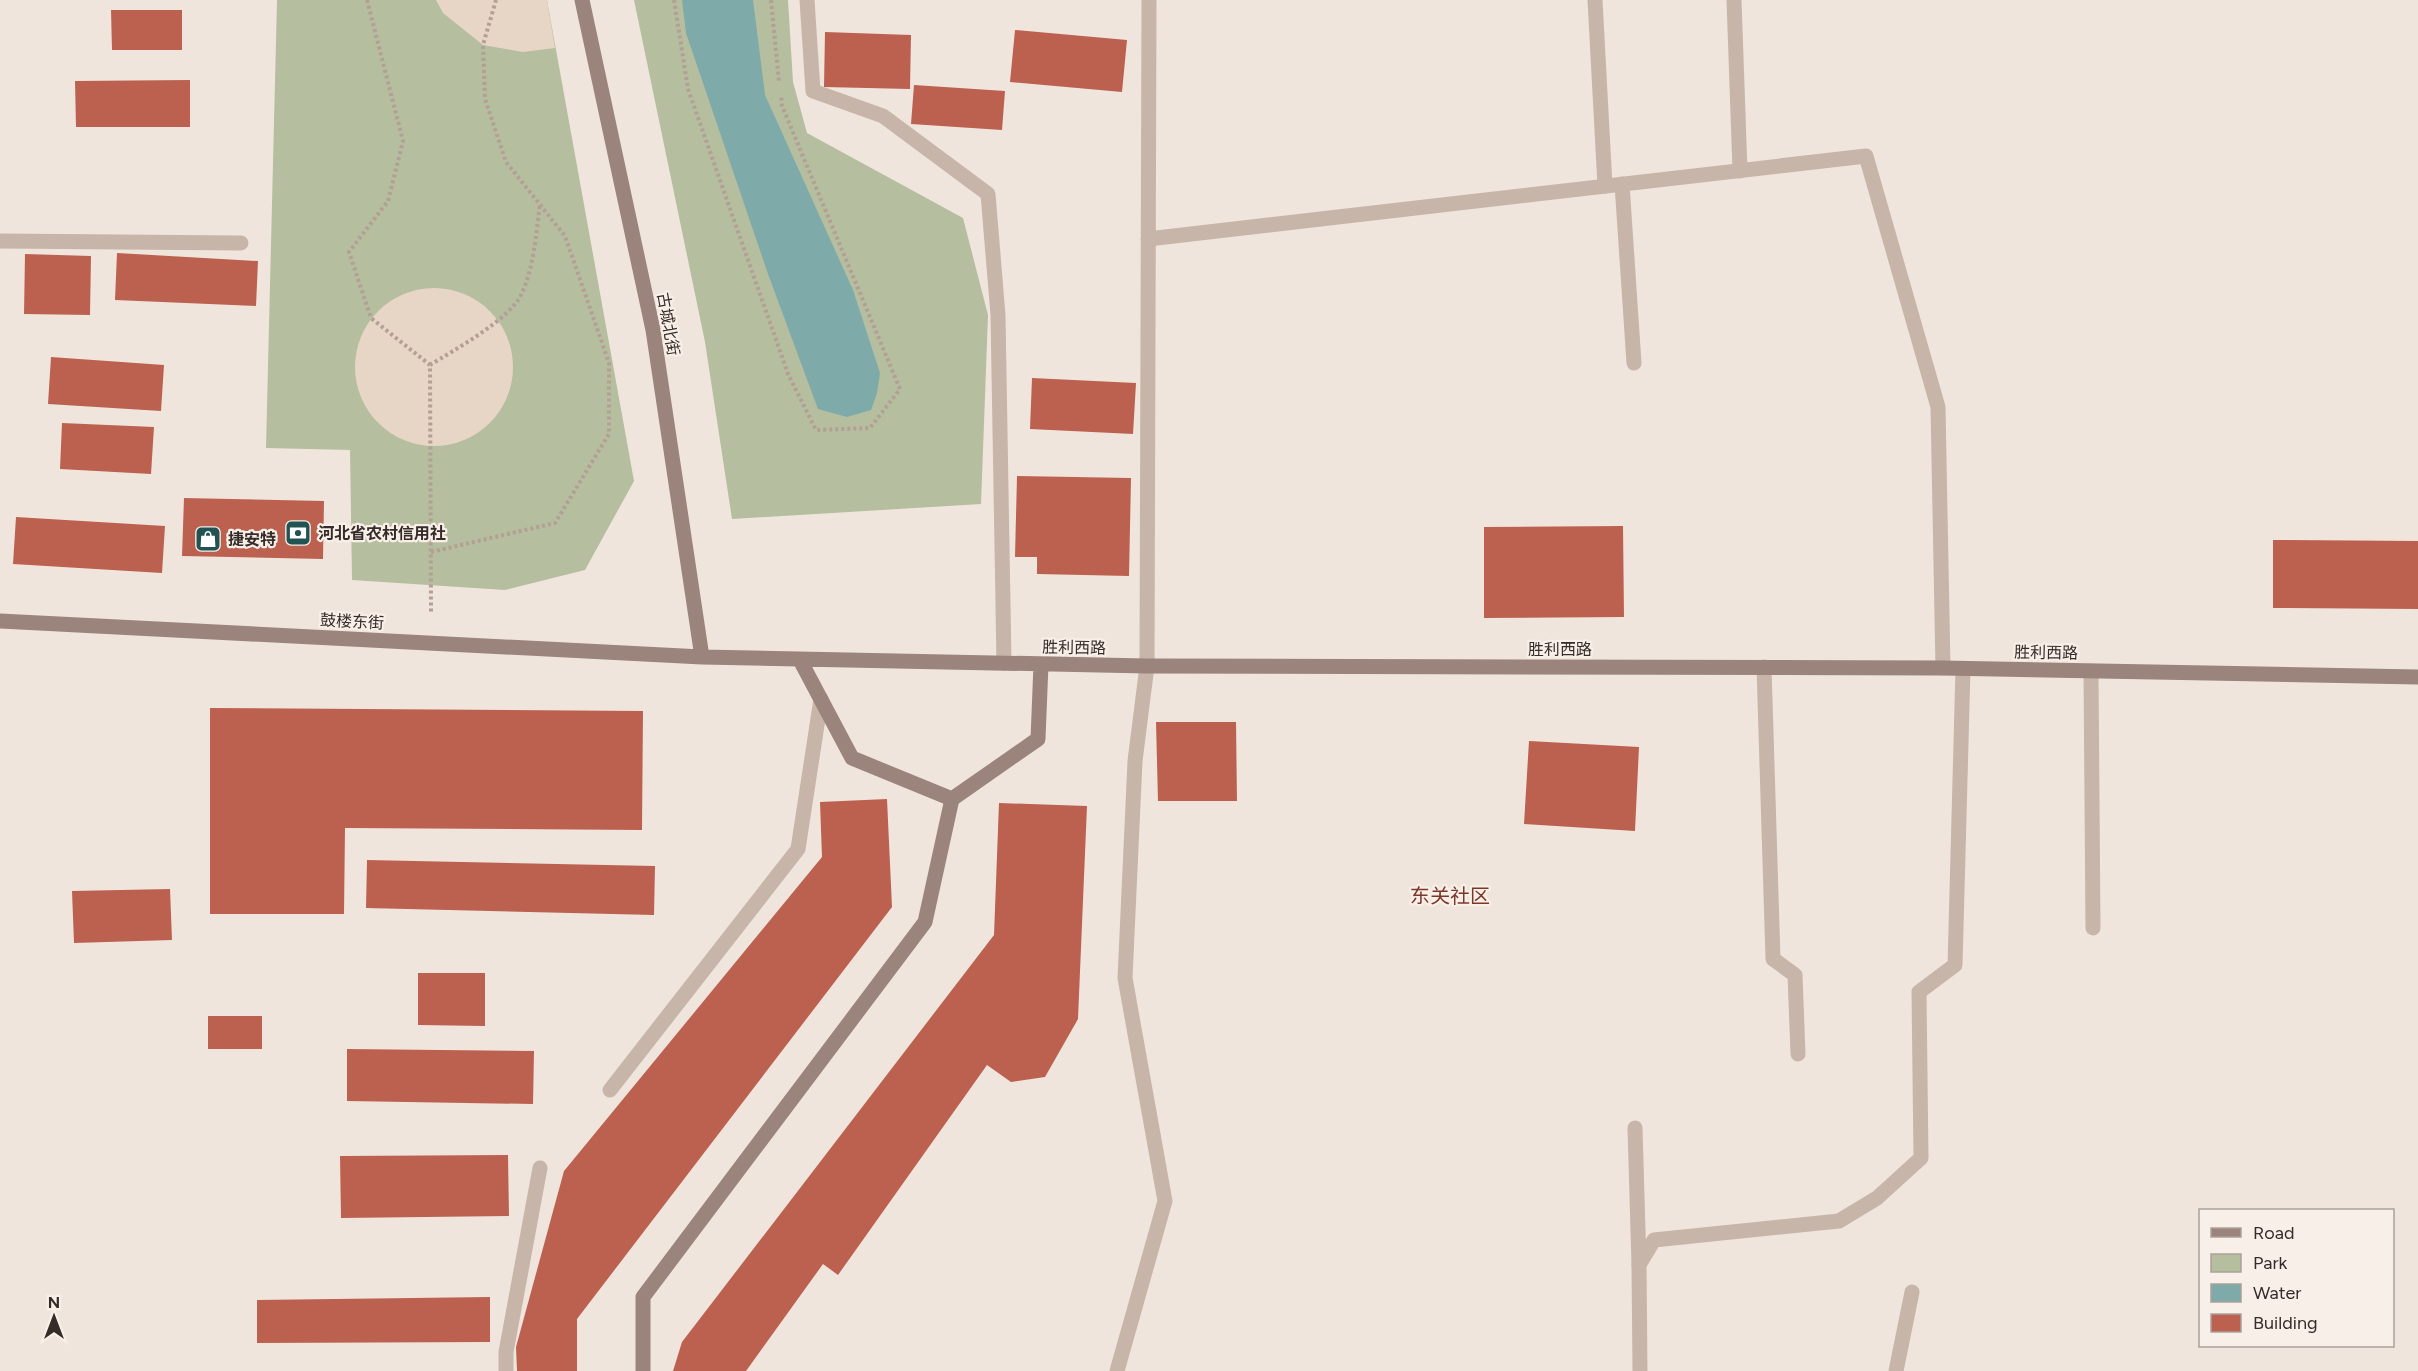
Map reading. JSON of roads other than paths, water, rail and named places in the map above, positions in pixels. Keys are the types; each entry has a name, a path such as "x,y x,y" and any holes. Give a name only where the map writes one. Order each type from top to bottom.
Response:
{"main road":[{"name":"古城北街","path":"582,0 653,330 702,657"},
{"name":"鼓楼东街","path":"0,621 702,657"},
{"name":"胜利西路","path":"702,657 1147,666 1943,668 2418,677"},
{"path":"800,660 852,758 952,799"},
{"path":"643,1371 643,1297 925,922 952,799 1038,739 1041,664"}],"street":[{"path":"807,0 813,91 883,116 988,194 998,315 1004,663"},
{"path":"1117,1371 1165,1201 1125,978 1135,762 1147,666 1149,0"},
{"path":"1595,0 1605,186"},
{"path":"1734,0 1740,171"},
{"path":"1148,239 1866,156 1938,407 1943,668"},
{"path":"1622,184 1634,363"},
{"path":"0,241 241,243"},
{"path":"1764,668 1773,959 1795,975 1798,1054"},
{"path":"1639,1265 1654,1240 1839,1221 1877,1198 1921,1158 1919,992 1955,965 1963,669"},
{"path":"2091,671 2092,928"},
{"path":"610,1090 798,849 821,699"},
{"path":"1635,1128 1640,1371"},
{"path":"506,1371 506,1352 540,1168"},
{"path":"1896,1371 1912,1292"}],"water":[{"path":"682,0 753,0 765,95 853,290 880,373 877,393 871,410 847,417 818,409 768,274 686,33"}],"place":[{"name":"河北省农村信用社","path":"298,533"},
{"name":"捷安特","path":"208,539"}],"district":[{"name":"东关社区","path":"1450,896"}]}
